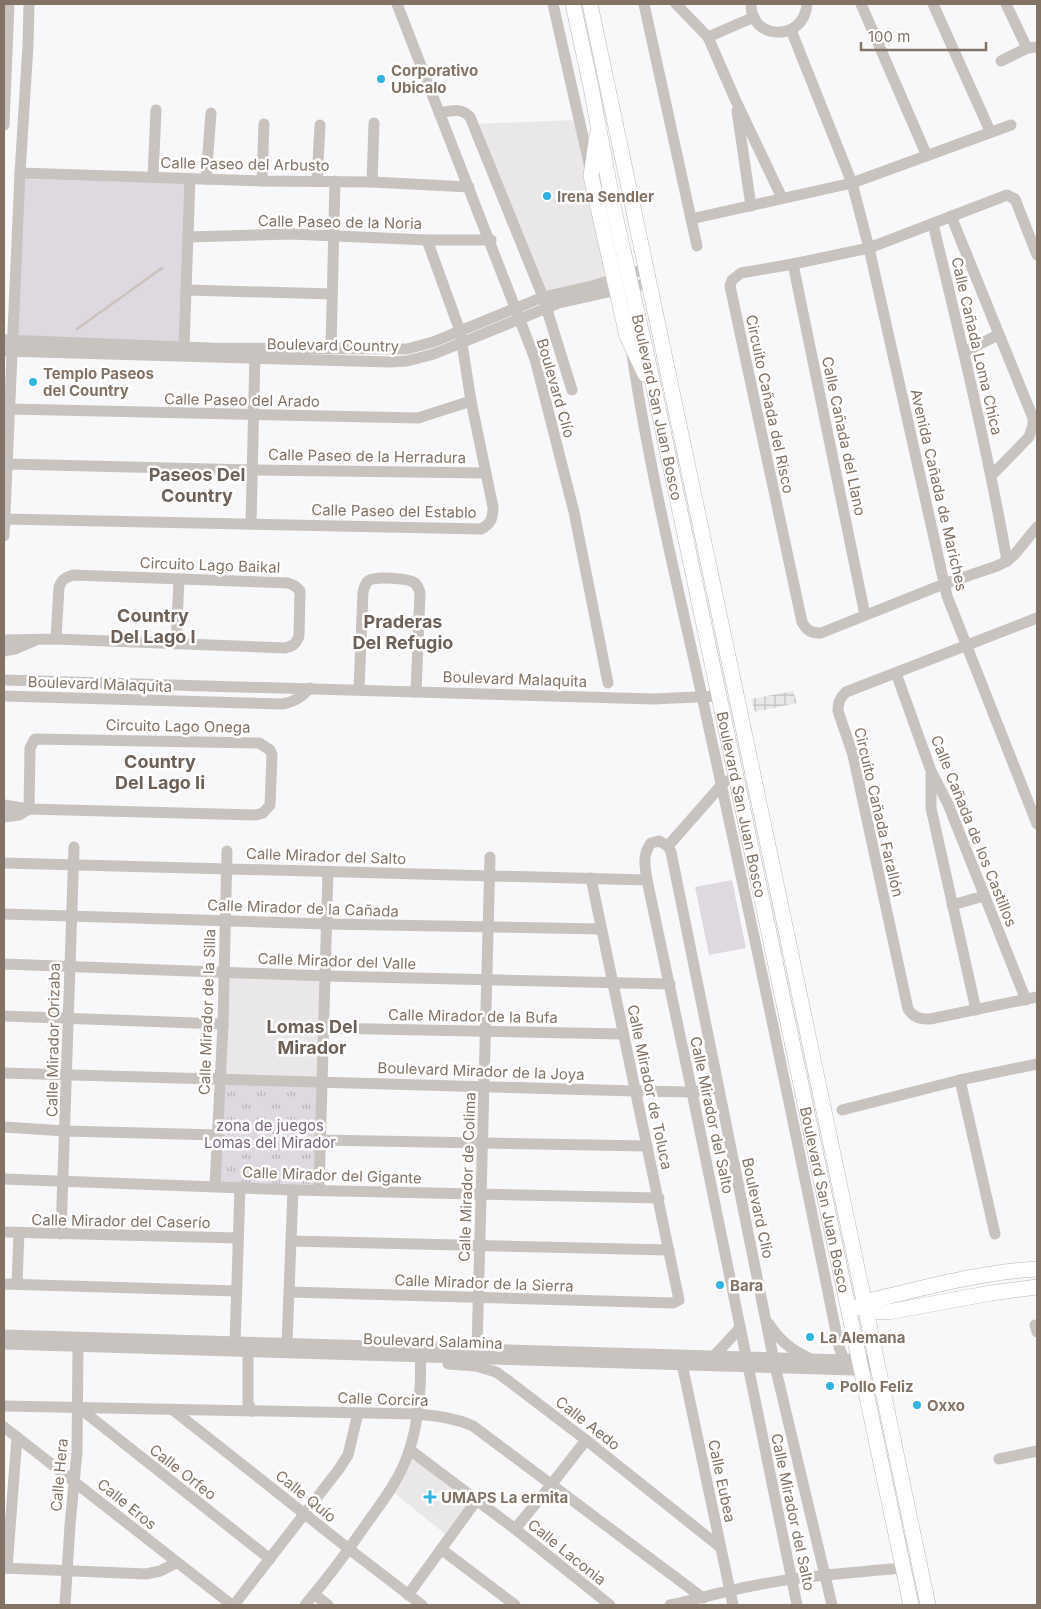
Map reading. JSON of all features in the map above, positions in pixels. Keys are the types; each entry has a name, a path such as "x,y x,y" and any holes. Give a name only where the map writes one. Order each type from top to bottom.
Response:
{"main road":[{"name":"Boulevard San Juan Bosco","path":"590,4 857,1267 862,1307 863,1360"},
{"path":"574,11 599,128 607,212 623,282 626,336 654,388"},
{"path":"599,128 591,176 607,212"},
{"path":"607,212 633,207"},
{"name":"Boulevard San Juan Bosco","path":"623,282 654,388 845,1296 851,1323 863,1360 911,1605"},
{"path":"742,805 760,801"},
{"path":"840,1269 843,1274 851,1277 857,1267"},
{"path":"851,1323 862,1307 921,1289 1005,1272 1037,1269"},
{"path":"860,1283 876,1293 910,1287 921,1289"},
{"path":"845,1296 862,1307 880,1313 991,1293 1037,1287"},
{"path":"899,1310 881,1322 863,1360 866,1370 870,1369 879,1376 928,1605"}],"street":[{"path":"9,4 4,125 23,127"},
{"path":"4,536 10,409 9,346 29,4"},
{"name":"Boulevard Clío","path":"397,4 535,359 574,512 608,683"},
{"path":"553,4 591,176"},
{"path":"644,4 697,246"},
{"path":"676,4 708,37 782,198"},
{"path":"751,4 754,17 766,30 782,33 798,26 803,20 807,4"},
{"path":"861,4 927,156"},
{"path":"933,4 990,131"},
{"path":"1001,61 1032,48 1006,4"},
{"path":"557,23 574,11"},
{"path":"708,37 754,17"},
{"name":"Avenida Cañada de Mariches","path":"791,30 852,183 869,248 944,584 966,646 1037,824"},
{"path":"735,99 752,206"},
{"path":"153,177 156,110"},
{"name":"Boulevard Clío","path":"439,113 461,110 470,117 545,303 572,390"},
{"path":"206,179 211,113"},
{"path":"372,182 374,123"},
{"path":"262,181 264,124"},
{"path":"317,181 320,125"},
{"path":"691,219 852,183 990,131 1011,125"},
{"name":"Calle Paseo del Arbusto","path":"20,173 262,181 372,182 469,187"},
{"path":"184,347 190,179"},
{"path":"331,349 334,181"},
{"name":"Circuito Cañada del Risco","path":"1037,255 1015,200 1011,196 1003,196 869,248 741,273 732,280 731,290 802,622 806,629 813,633 822,633 944,584 1008,561 1037,527"},
{"name":"Calle Cañada Loma Chica","path":"951,216 1033,418 1034,425 1029,437 992,475"},
{"name":"Calle Cañada Loma Chica","path":"933,224 992,475 1008,561"},
{"name":"Calle Paseo de la Noria","path":"189,237 291,234 427,240 490,240"},
{"name":"Calle Paseo del Establo","path":"4,519 481,529 489,525 493,517 493,507 471,401 460,331 427,240"},
{"name":"Calle Cañada del Llano","path":"793,264 865,615"},
{"name":"Boulevard Country","path":"9,346 184,347 255,354 331,349 407,349 433,342 516,307 545,303 592,286 623,282 648,276"},
{"path":"187,290 332,294"},
{"name":"Boulevard Country","path":"9,346 255,354 390,362 416,358 461,344 520,320 545,303"},
{"path":"964,352 998,335"},
{"path":"630,346 674,574 722,785 840,1347 863,1360"},
{"path":"251,524 255,354"},
{"name":"Calle Paseo del Arado","path":"10,409 418,418 471,401"},
{"name":"Calle Paseo de la Herradura","path":"8,464 252,470 486,472"},
{"name":"Circuito Lago Baikal","path":"4,640 292,647 297,642 299,636 300,591 288,583 73,575 61,582 59,587 56,640"},
{"path":"359,689 363,592 364,586 369,580 376,578 406,580 414,582 418,587 420,593 416,692"},
{"path":"176,644 179,579"},
{"name":"Circuito Cañada Farallón","path":"1032,998 921,1019 912,1016 908,1009 853,755 838,711 838,704 846,692 1036,621"},
{"name":"Circuito Lago Baikal","path":"10,650 38,640"},
{"name":"Calle Cañada de los Castillos","path":"896,673 930,770 948,804 984,896 1032,998"},
{"name":"Boulevard Malaquita","path":"4,680 653,699 719,696"},
{"name":"Boulevard Malaquita","path":"4,696 282,704 298,699 310,688"},
{"name":"Circuito Lago Onega","path":"4,805 29,809 256,815 262,813 270,805 272,755 270,750 259,743 35,739 30,748 29,809"},
{"path":"668,846 735,770"},
{"path":"930,770 931,808 976,1010"},
{"name":"Circuito Lago Onega","path":"4,817 19,815 29,809"},
{"name":"Calle Mirador del Salto","path":"668,846 659,841 651,843 646,849 644,856 647,880 797,1605"},
{"name":"Boulevard Clío","path":"668,846 671,852 775,1362 832,1605"},
{"name":"Calle Mirador Orizaba","path":"61,1234 74,847"},
{"name":"Calle Mirador de la Silla","path":"215,1186 227,851"},
{"name":"Calle Mirador de Colima","path":"477,1349 490,857"},
{"name":"Calle Mirador del Salto","path":"4,863 647,880"},
{"path":"319,1190 328,871"},
{"name":"Calle Mirador de Toluca","path":"591,878 679,1296 677,1302"},
{"path":"952,905 984,896"},
{"name":"Calle Mirador de la Cañada","path":"4,914 327,924 601,929"},
{"name":"Calle Mirador del Valle","path":"4,964 326,976 670,984"},
{"path":"4,1016 222,1024"},
{"name":"Calle Mirador de la Bufa","path":"323,1028 623,1034"},
{"path":"842,1110 960,1080 1037,1064"},
{"name":"Boulevard Mirador de la Joya","path":"4,1073 635,1091 692,1092 718,1088"},
{"path":"960,1080 995,1234"},
{"path":"4,1127 65,1131 218,1135"},
{"path":"320,1140 647,1146"},
{"name":"Calle Mirador del Gigante","path":"4,1179 293,1190 659,1198"},
{"path":"235,1342 240,1187"},
{"path":"288,1343 293,1190"},
{"name":"Calle Mirador del Caserío","path":"4,1232 237,1238"},
{"path":"17,1284 19,1233"},
{"path":"291,1241 668,1250"},
{"path":"4,1284 236,1291"},
{"name":"Calle Mirador de la Sierra","path":"290,1292 677,1302"},
{"path":"766,1318 782,1340 796,1352 811,1359"},
{"path":"714,1356 740,1328"},
{"name":"Boulevard Salamina","path":"4,1335 714,1356 746,1361"},
{"name":"Boulevard Salamina","path":"4,1344 248,1351 420,1359 682,1364 746,1361 863,1360"},
{"name":"Calle Hera","path":"65,1605 75,1482 78,1346"},
{"path":"248,1351 248,1403 252,1411"},
{"path":"305,1605 349,1550 386,1496 410,1450 418,1414 420,1359"},
{"name":"Calle Aedo","path":"420,1359 476,1366 496,1372 586,1440 720,1547"},
{"name":"Boulevard Salamina","path":"775,1362 811,1359 863,1360"},
{"name":"Calle Eubea","path":"682,1364 733,1605"},
{"name":"Calle Corcira","path":"4,1406 418,1414 450,1418 474,1426 708,1600"},
{"name":"Calle Orfeo","path":"78,1407 270,1559"},
{"name":"Calle Quío","path":"173,1410 349,1550 422,1605"},
{"path":"233,1605 348,1455 358,1413"},
{"name":"Calle Eros","path":"4,1427 176,1563 233,1605"},
{"path":"18,1437 6,1568 146,1574 160,1571 176,1563"},
{"path":"514,1529 586,1440"},
{"name":"Calle Laconia","path":"410,1450 610,1605"},
{"path":"999,1459 1037,1451"},
{"path":"408,1595 476,1500"},
{"path":"441,1549 516,1605"},
{"path":"670,1605 708,1600 730,1590 826,1574 903,1568"},
{"path":"314,1594 328,1605"}],"shaded area":[{"name":"Irena Sendler","path":"575,120 608,267 602,279 542,298 474,124"},
{"path":"793,691 797,703 755,712 751,699"},
{"path":"224,973 326,977 323,1080 221,1078"},
{"name":"UMAPS La ermita","path":"413,1458 468,1502 445,1534 392,1491"}],"green space":[{"path":"24,179 186,183 180,344 17,338"},
{"path":"732,880 746,948 709,955 695,887"},
{"name":"zona de juegos Lomas del Mirador","path":"221,1078 323,1080 320,1191 218,1188"}],"waterway":[{"path":"77,329 162,268"}],"place":[{"name":"Corporativo Ubicalo","path":"381,79"},
{"name":"Irena Sendler","path":"547,196"},
{"name":"Templo Paseos del Country","path":"33,382"},
{"name":"Bara","path":"720,1285"},
{"name":"La Alemana","path":"810,1337"},
{"name":"Pollo Feliz","path":"830,1386"},
{"name":"Oxxo","path":"917,1405"},
{"name":"UMAPS La ermita","path":"430,1497"}],"district":[{"name":"Paseos Del Country","path":"197,484"},
{"name":"Country Del Lago I","path":"153,625"},
{"name":"Praderas Del Refugio","path":"403,631"},
{"name":"Country Del Lago Ii","path":"160,771"},
{"name":"Lomas Del Mirador","path":"312,1036"}]}
